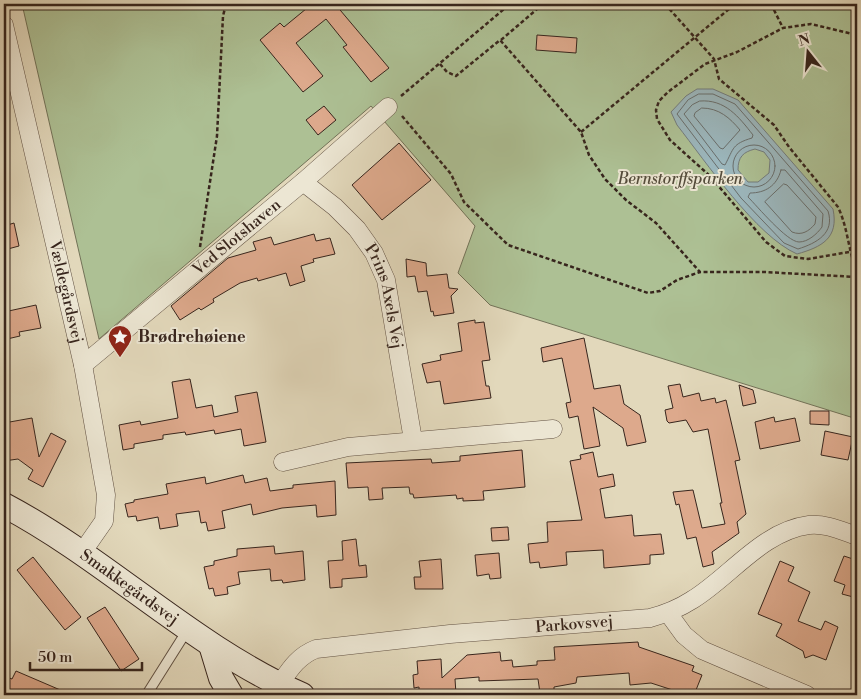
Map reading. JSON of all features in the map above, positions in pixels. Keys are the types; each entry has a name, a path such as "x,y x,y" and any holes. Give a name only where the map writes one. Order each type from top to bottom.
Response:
{"street":[{"name":"Vældegårdsvej","path":"4,25 10,85 83,365 106,496 104,521 81,554"},
{"name":"Ved Slotshaven","path":"83,365 303,182 390,105"},
{"name":"Prins Axels Vej","path":"303,182 335,207 357,230 374,253 386,280 413,440"},
{"path":"283,462 348,447 553,428"},
{"name":"Smakkegårdsvej","path":"4,505 39,524 276,690 302,695"},
{"name":"Parkovsvej","path":"276,690 295,662 305,654 316,650 450,634 650,618 668,613 693,600 766,543 791,530 810,525 823,525 857,536"},
{"path":"668,613 684,635 702,650 807,695"},
{"path":"211,645 221,678 231,695"}],"lane":[{"path":"147,694 188,628"}],"path":[{"path":"205,263 199,244 217,136 223,16 226,4"},
{"path":"510,4 390,105 451,174 464,202 508,245 648,293 660,291 677,280 700,272 764,272 857,277"},
{"path":"440,64 447,72 456,76 544,4"},
{"path":"665,4 714,59 720,79 774,124 789,147 838,207 844,219 849,252 857,272"},
{"path":"581,132 735,4"},
{"path":"771,4 783,28"},
{"path":"849,252 808,259 784,256 766,242 710,176 662,129 656,119 656,110 659,102 668,92 714,59 738,52 783,28 811,24 857,35"},
{"path":"500,40 581,132 589,155 605,179 626,200 656,223 700,272"}],"green space":[{"name":"Bernstorffsparken","path":"22,4 857,4 857,419 490,305 458,273 475,226 371,106 99,339"}],"water":[{"path":"697,89 713,89 738,100 833,209 833,227 827,240 814,248 797,254 781,245 749,215 732,197 677,125 671,112 686,96","holes":["755,149 764,152 770,160 769,173 758,182 748,182 738,170 740,158 747,152"]}],"building":[{"path":"312,4 335,4 389,68 371,82 343,47 347,45 326,19 296,43 323,76 303,92 260,40 280,23 284,27"},
{"path":"537,35 577,38 576,53 536,50"},
{"path":"324,106 336,120 318,135 306,120"},
{"path":"399,143 431,180 382,220 352,185"},
{"path":"14,223 19,246 4,250 4,226"},
{"path":"314,234 316,241 330,238 335,254 313,259 314,262 301,266 305,281 290,286 286,273 258,281 257,278 240,283 213,299 214,302 201,310 199,308 180,320 171,306 228,258 256,250 253,242 271,237 274,245"},
{"path":"406,259 426,263 427,276 447,274 449,288 458,289 451,296 454,313 434,316 433,311 431,312 427,291 418,292 415,276 407,277"},
{"path":"36,305 41,328 19,332 20,336 7,339 4,312"},
{"path":"475,320 475,323 484,322 490,360 482,361 486,386 489,386 491,398 444,404 440,381 427,383 422,364 441,360 440,355 462,351 458,323"},
{"path":"584,338 594,389 620,385 624,404 640,415 646,442 627,446 623,428 593,407 600,446 584,449 578,416 569,418 566,403 571,402 562,358 543,362 541,348"},
{"path":"190,379 196,408 212,405 214,417 238,412 235,396 257,392 266,442 244,446 241,429 215,434 214,430 186,435 185,432 163,435 163,439 134,444 134,448 123,450 119,425 140,421 141,425 178,418 172,382"},
{"path":"680,384 683,397 699,393 701,401 715,398 716,403 726,400 740,460 735,461 746,514 737,522 739,533 712,552 714,564 703,567 696,537 687,539 679,504 676,505 673,492 693,490 702,528 725,524 708,429 693,432 686,420 669,423 667,421 665,410 673,408 668,386"},
{"path":"739,385 753,390 756,403 743,406"},
{"path":"810,411 829,411 829,425 810,424"},
{"path":"774,417 775,422 795,418 800,441 760,449 755,422"},
{"path":"32,418 39,457 51,433 66,441 43,487 28,479 33,470 18,459 4,461 4,423"},
{"path":"825,431 853,437 848,460 821,455"},
{"path":"522,450 525,487 483,491 484,500 463,501 463,498 457,499 456,495 414,498 413,494 410,494 409,487 382,488 383,499 369,500 368,487 348,488 346,463 431,459 432,463 460,461 460,456"},
{"path":"593,452 598,477 613,474 615,486 600,489 605,518 632,515 634,536 661,534 664,554 650,555 650,564 604,568 603,550 566,552 567,565 540,568 539,562 530,563 528,544 548,542 547,522 582,520 570,461 581,459 580,455"},
{"path":"243,475 245,483 267,478 270,491 293,488 293,485 335,481 336,515 317,517 316,505 282,508 253,515 251,504 222,511 225,528 208,531 206,522 201,523 199,511 176,514 178,526 160,529 158,517 137,521 136,516 128,517 125,504 134,502 134,500 168,494 166,484 205,477 206,484"},
{"path":"508,527 509,540 492,541 491,528"},
{"path":"356,539 359,566 366,565 367,577 342,579 342,587 330,588 328,561 343,560 342,541"},
{"path":"274,546 275,554 303,551 305,580 283,583 282,580 271,581 270,569 238,572 240,584 227,587 228,594 215,596 213,588 209,589 204,567 214,565 214,561 237,556 237,549"},
{"path":"499,553 501,578 490,579 489,574 477,576 475,555"},
{"path":"854,555 857,555 857,598 842,594 845,585 834,581 844,556 853,559"},
{"path":"33,557 81,617 65,630 17,570"},
{"path":"441,559 443,589 415,589 414,577 421,577 419,561"},
{"path":"780,561 794,567 788,581 810,592 798,621 821,630 825,621 838,627 826,660 813,655 805,658 803,651 776,636 782,624 758,614"},
{"path":"105,607 139,659 121,671 87,618"},
{"path":"638,642 639,647 694,666 692,671 702,675 694,695 688,695 651,683 630,685 629,673 577,677 576,683 554,687 554,692 540,693 538,679 479,681 479,677 455,679 456,694 447,695 419,695 419,687 414,688 413,675 418,674 417,661 441,659 442,678 467,655 500,652 501,661 512,660 513,667 537,665 537,661 555,660 554,647"},
{"path":"16,671 72,695 4,695 4,676 12,679"}],"place":[{"name":"Brødrehøiene","path":"120,358"}]}
